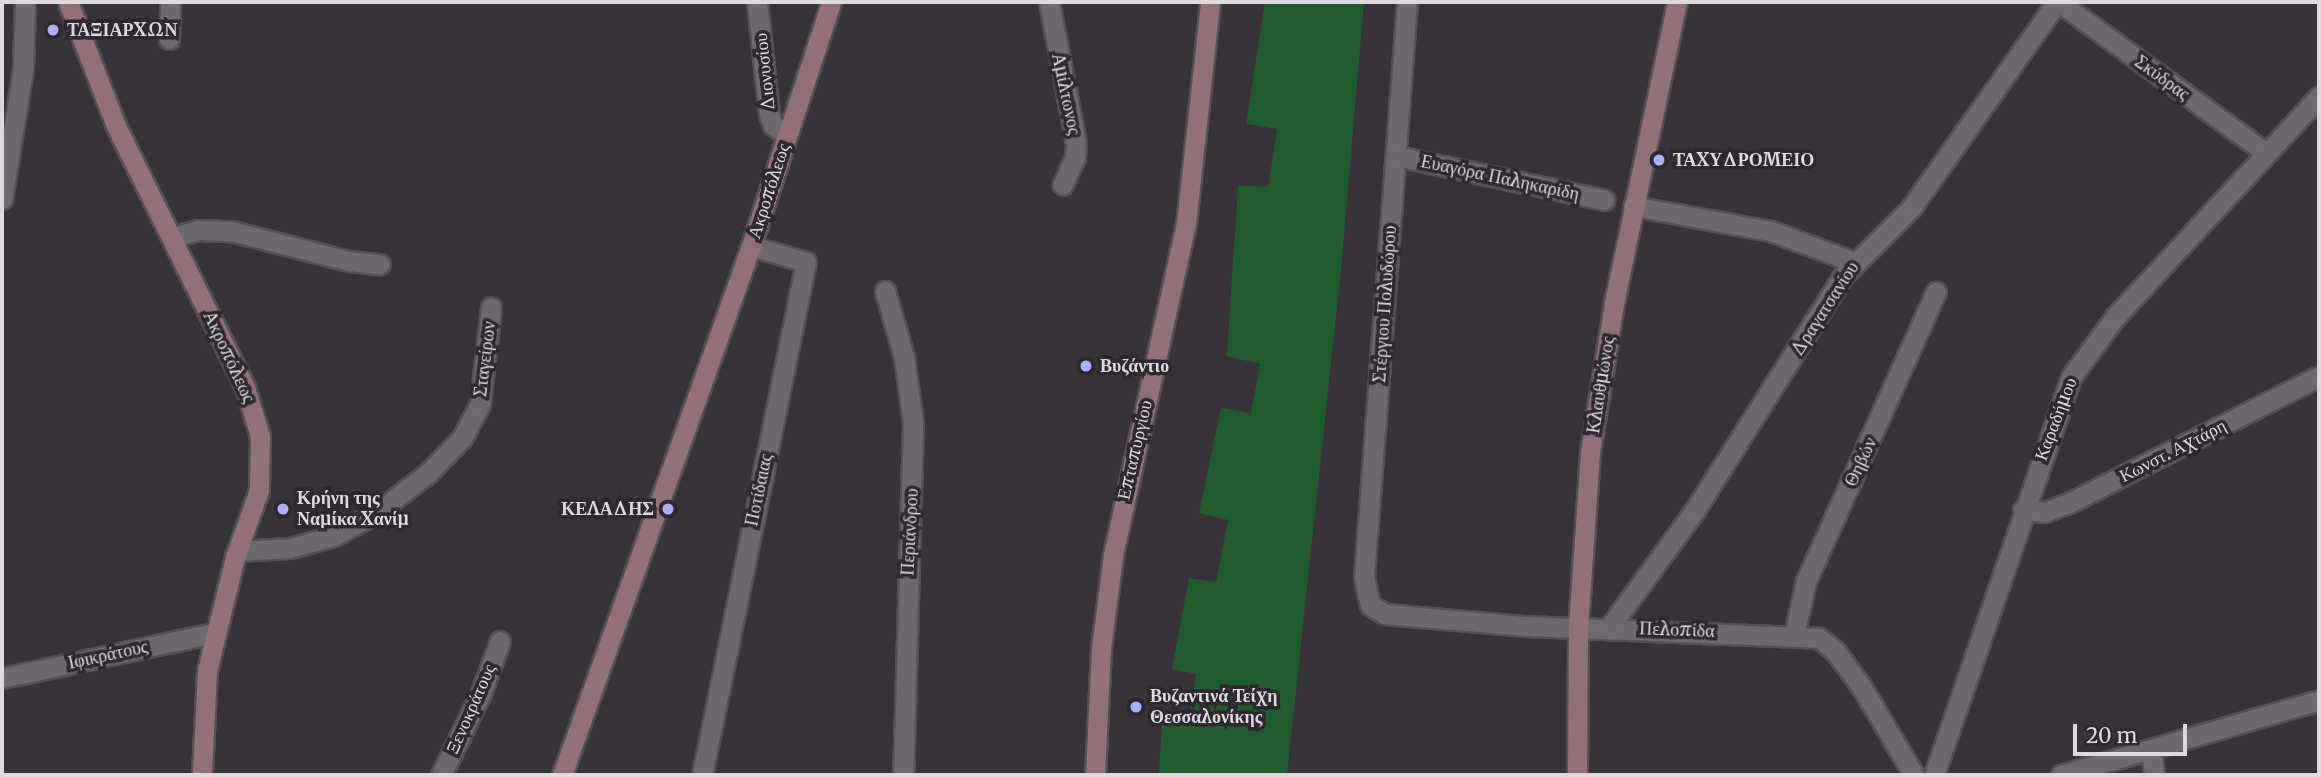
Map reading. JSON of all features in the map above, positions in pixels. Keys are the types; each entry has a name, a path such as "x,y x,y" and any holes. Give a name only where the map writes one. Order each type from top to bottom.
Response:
{"main road":[{"name":"Ακροπόλεως","path":"68,2 116,125 245,387 260,436 259,490 237,551 214,633 204,694 202,775"},
{"name":"Ακροπόλεως","path":"562,775 751,246 831,2"},
{"name":"Επταπυργίου","path":"1095,775 1101,648 1113,555 1186,224 1210,2"},
{"name":"Κλαυθμώνος","path":"1577,775 1578,628 1590,453 1633,206 1678,2"}],"street":[{"path":"2,199 17,118 25,2"},
{"path":"169,39 170,2"},
{"name":"Διονυσίου","path":"757,2 769,115 773,125 787,134"},
{"name":"Αμίλτωνος","path":"1049,2 1077,152 1063,184"},
{"name":"Στέργιου Πολυδώρου","path":"1370,605 1364,577 1407,2"},
{"name":"Σκύδρας","path":"2058,2 2266,153"},
{"name":"Δραγατσανίου","path":"1609,628 1695,510 1854,262 1911,208 2058,2"},
{"name":"Καραδήμου","path":"1934,775 2063,397 2088,350 2319,97"},
{"name":"Ευαγόρα Παληκαρίδη","path":"1396,156 1604,200"},
{"path":"1633,206 1771,231 1854,262"},
{"path":"172,237 198,230 231,232 339,259 380,264"},
{"name":"Ποτίδαιας","path":"702,775 806,262 751,246"},
{"name":"Περιάνδρου","path":"886,291 904,358 913,423 903,775"},
{"name":"Θηβών","path":"1794,635 1807,581 1936,292"},
{"name":"Σταγείρων","path":"237,551 271,550 334,536 376,513 428,473 462,438 480,404 491,308"},
{"name":"Κωνστ. Αχτάρη","path":"2023,510 2045,512 2069,503 2319,376"},
{"name":"Πελοπίδα","path":"1370,605 1385,614 1578,628 1819,638 1835,651 1914,775"},
{"name":"Ιφικράτους","path":"2,678 214,633"},
{"name":"Ξενοκράτους","path":"441,775 481,693 500,641"},
{"path":"2061,775 2319,700"},
{"path":"2151,750 2154,775"}],"green space":[{"path":"1265,2 1364,2 1341,270 1287,775 1159,775 1162,722 1188,725 1196,674 1172,669 1189,578 1216,582 1228,520 1199,513 1221,408 1251,413 1260,364 1227,356 1238,185 1268,187 1277,129 1246,124"}],"place":[{"name":"ΤΑΞΙΑΡΧΩΝ","path":"53,30"},
{"name":"ΤΑΧΥΔΡΟΜΕΙΟ","path":"1659,160"},
{"name":"Βυζάντιο","path":"1086,366"},
{"name":"Κρήνη της Ναμίκα Χανίμ","path":"283,509"},
{"name":"ΚΕΛΑΔΗΣ","path":"668,509"},
{"name":"Βυζαντινά Τείχη Θεσσαλονίκης","path":"1136,707"}]}
